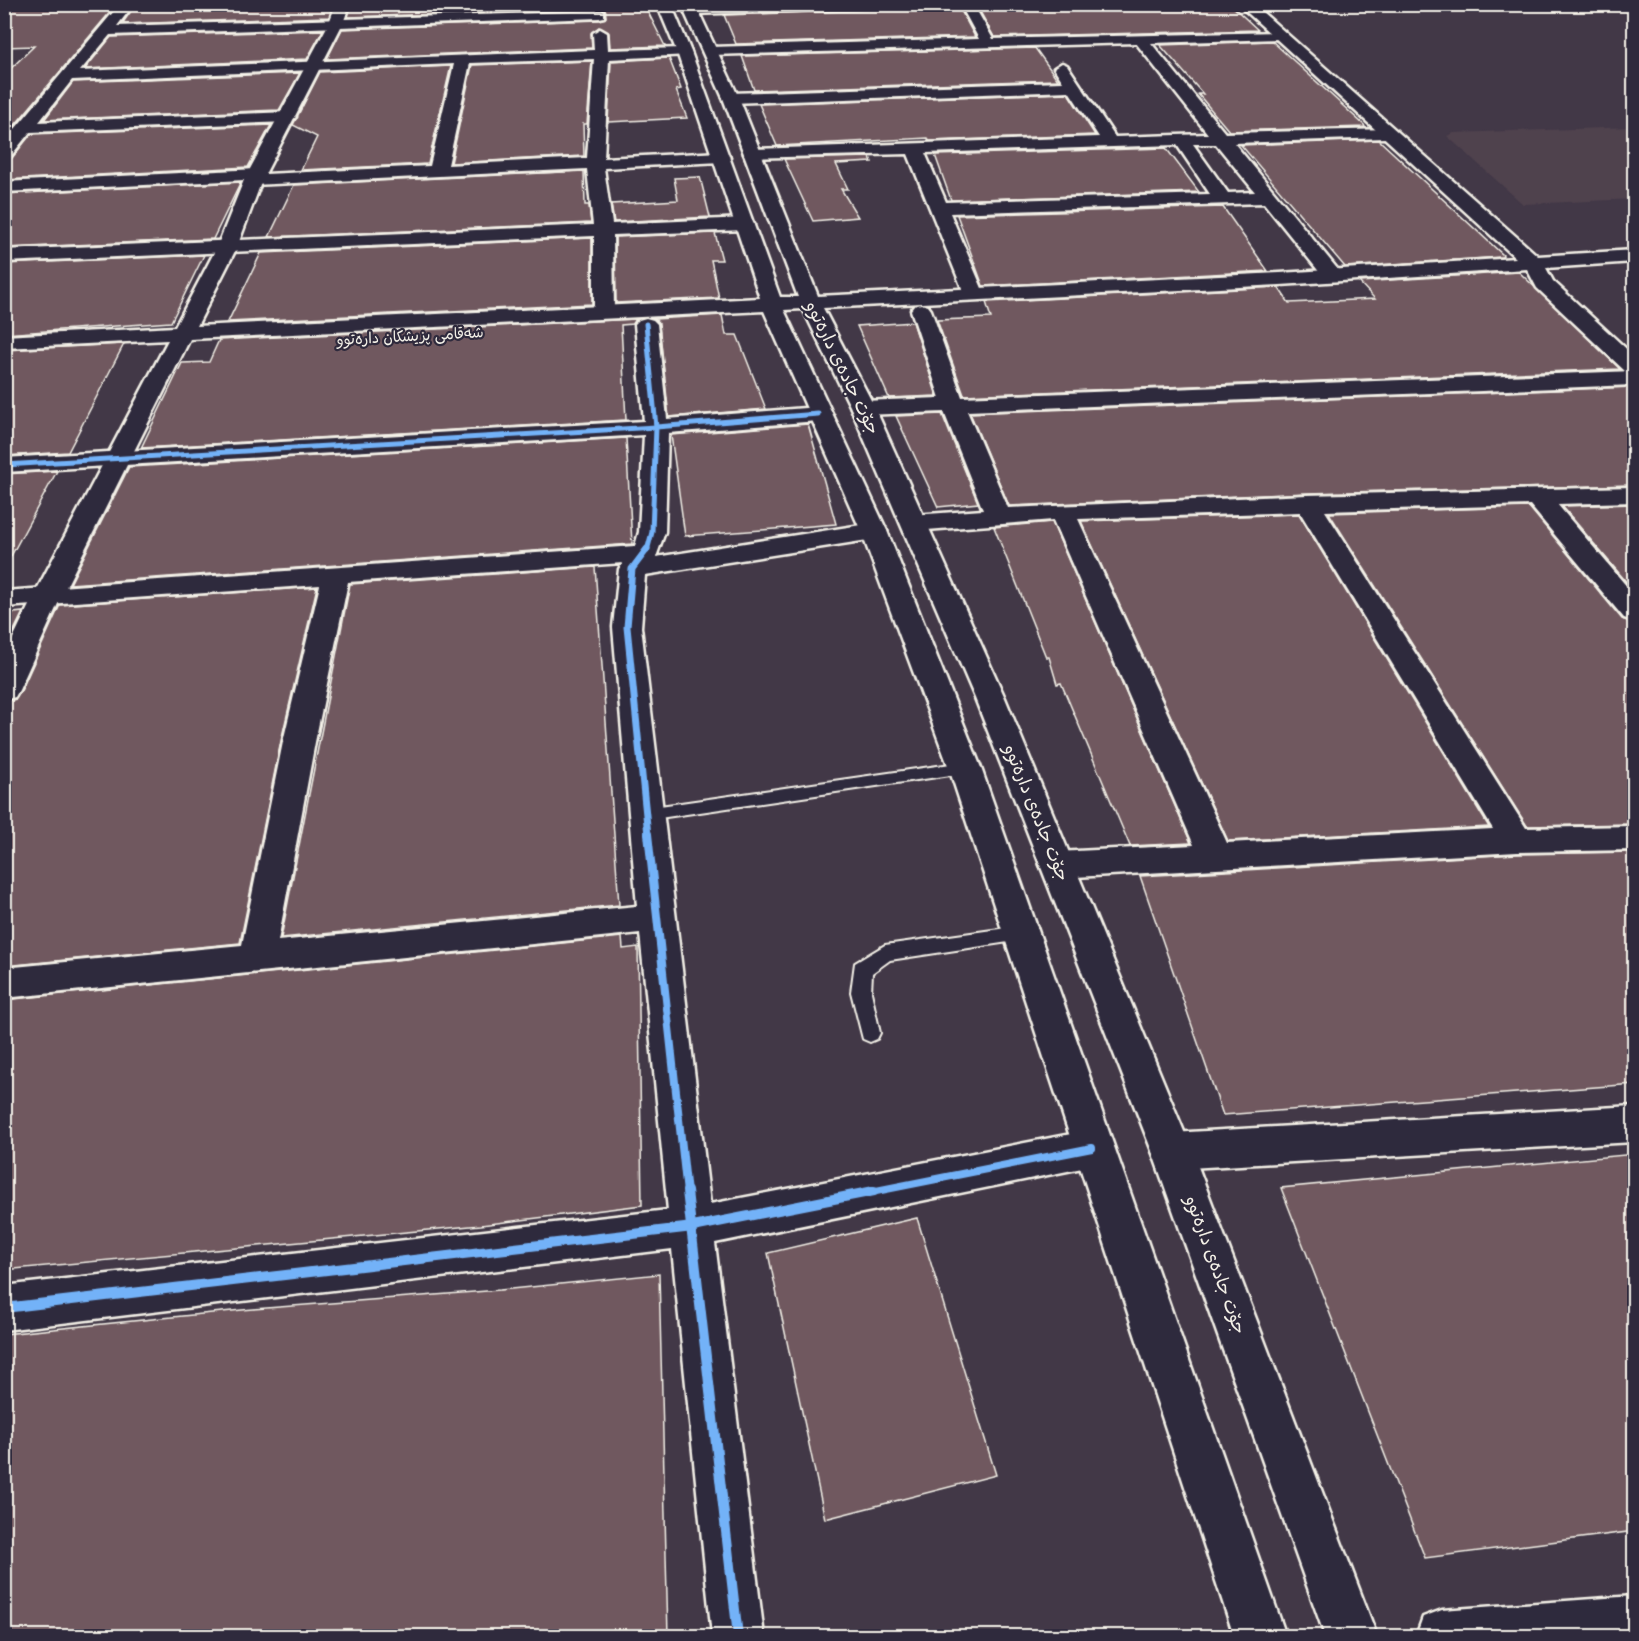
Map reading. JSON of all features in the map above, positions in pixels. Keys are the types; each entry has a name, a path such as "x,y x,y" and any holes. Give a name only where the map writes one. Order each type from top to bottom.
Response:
{"street":[{"path":"4,153 128,4"},
{"path":"4,690 47,597 227,246 255,177 336,23 343,4"},
{"name":"جۆت جادەی دارەتوو","path":"664,4 684,52 775,310 818,414 874,531 965,768 1092,1148 1260,1636"},
{"path":"689,7 877,4"},
{"path":"966,4 989,44"},
{"path":"1244,4 1537,271 1635,367"},
{"name":"جۆت جادەی دارەتوو","path":"689,7 731,98 813,308 862,408 990,698 1172,1151 1351,1636"},
{"path":"104,32 601,9 602,54 595,163 603,229 604,313"},
{"path":"711,51 1278,35"},
{"path":"1140,39 1218,138 1270,197 1332,275"},
{"path":"1043,42 1110,142"},
{"path":"69,76 463,58 684,52"},
{"path":"438,171 463,58"},
{"path":"731,98 1074,86"},
{"path":"4,123 27,125 288,117"},
{"path":"753,154 1385,132"},
{"path":"1181,139 1223,199"},
{"path":"914,148 941,208 974,293"},
{"path":"4,187 438,171 721,157"},
{"path":"941,208 1270,197"},
{"path":"4,256 745,224"},
{"path":"813,308 921,310 1537,271 1635,256"},
{"path":"813,308 974,293 1332,275 1537,271 1635,273"},
{"name":"شەقامی پزیشکان دارەتوو","path":"4,358 179,340 604,313 813,308"},
{"name":"شەقامی پزیشکان دارەتوو","path":"4,342 179,340 646,324 775,310"},
{"path":"921,310 954,407 999,517"},
{"path":"646,324 656,427 652,532 639,561 627,627 656,918 738,1636"},
{"path":"862,408 954,407 1635,378"},
{"path":"4,465 656,427 818,414"},
{"path":"914,523 1062,512 1635,494"},
{"path":"1537,497 1635,612"},
{"path":"1307,503 1517,840"},
{"path":"1062,512 1215,854"},
{"path":"4,599 336,576 639,561 874,531"},
{"path":"257,958 298,742 336,576"},
{"path":"1057,865 1215,854 1517,840 1635,838"},
{"path":"4,983 656,918"},
{"path":"1172,1151 1635,1124"},
{"path":"4,1308 693,1227 1092,1148"},
{"path":"1442,1636 1635,1622"}],"lane":[{"path":"646,814 965,768"},
{"path":"870,1033 861,992 861,969 885,953 1021,934"}],"shaded area":[{"path":"1634,127 1634,199 1523,204 1447,136 1454,133"}],"building":[{"path":"15,4 117,4 4,138 4,75 34,46 4,47 4,14"},
{"path":"136,4 333,4 329,17 122,24"},
{"path":"352,4 644,4 665,46 610,48 609,33 599,27 591,33 592,48 327,59 342,29 599,20 606,17 604,9 348,17"},
{"path":"885,4 918,4 918,8 959,7 975,37 736,44 724,15 877,10"},
{"path":"1230,4 1258,30 994,37 977,6"},
{"path":"323,30 307,59 85,69 111,37"},
{"path":"1272,41 1365,127 1229,131 1198,94 1203,94 1160,45"},
{"path":"1035,48 1058,80 754,90 742,56"},
{"path":"669,58 681,89 676,90 687,118 608,122 611,61"},
{"path":"592,61 587,124 583,124 584,156 451,163 472,65"},
{"path":"451,66 428,164 301,170 317,137 293,125 320,72"},
{"path":"300,73 279,110 44,120 73,82"},
{"path":"1068,93 1095,135 929,141 928,138 777,146 759,104"},
{"path":"271,125 248,167 4,180 4,160 12,158 31,134"},
{"path":"1379,140 1503,255 1502,257 1345,267 1241,145"},
{"path":"1166,148 1199,192 951,200 935,155"},
{"path":"870,157 872,162 836,164 848,189 841,189 858,217 813,221 784,159"},
{"path":"584,171 585,205 589,205 591,223 269,237 294,185"},
{"path":"700,177 710,217 614,222 611,204 678,200 674,178"},
{"path":"241,182 213,239 4,248 4,194"},
{"path":"1223,207 1268,271 983,286 957,215"},
{"path":"715,233 722,260 711,260 719,298 616,303 615,237"},
{"path":"592,238 592,304 228,322 261,253"},
{"path":"204,255 171,322 4,334 4,264"},
{"path":"1519,272 1620,369 964,395 937,320 991,318 986,302 1278,287 1289,303 1375,299 1359,282"},
{"path":"722,315 726,335 737,335 766,409 669,417 659,324 655,319"},
{"path":"636,319 633,324 621,325 626,420 141,448 182,363 209,362 219,340"},
{"path":"913,322 937,396 889,398 857,326"},
{"path":"124,344 68,452 4,456 4,350"},
{"path":"1634,387 1635,485 1307,493 1009,506 970,413"},
{"path":"942,414 978,503 938,507 896,416"},
{"path":"808,424 836,524 685,536 671,435"},
{"path":"626,438 632,544 70,584 129,467"},
{"path":"57,471 4,569 4,474"},
{"path":"1635,504 1635,592 1562,506"},
{"path":"1529,507 1622,619 1635,623 1635,824 1527,826 1329,513"},
{"path":"1299,514 1489,827 1228,841 1081,521"},
{"path":"1052,522 1191,843 1130,846 1061,683 1057,684 1049,657 1046,657 994,527"},
{"path":"595,567 619,905 281,938 350,584"},
{"path":"317,587 281,741 240,943 4,966 4,702 16,699 21,691 60,605"},
{"path":"23,612 4,651 4,614"},
{"path":"1635,852 1635,1084 1223,1115 1140,876 1517,854"},
{"path":"622,937 623,949 638,947 642,1205 481,1225 4,1270 4,1000"},
{"path":"1635,1154 1635,1531 1425,1558 1281,1188"},
{"path":"917,1218 996,1475 825,1519 768,1253"},
{"path":"659,1274 668,1636 4,1636 4,1334 242,1310 500,1290"}],"cycle path":[{"path":"646,324 656,427 652,532 646,553 632,569 627,627 656,918 738,1636"},
{"path":"4,465 656,427 818,414"},
{"path":"4,1308 693,1227 1092,1148"}]}
